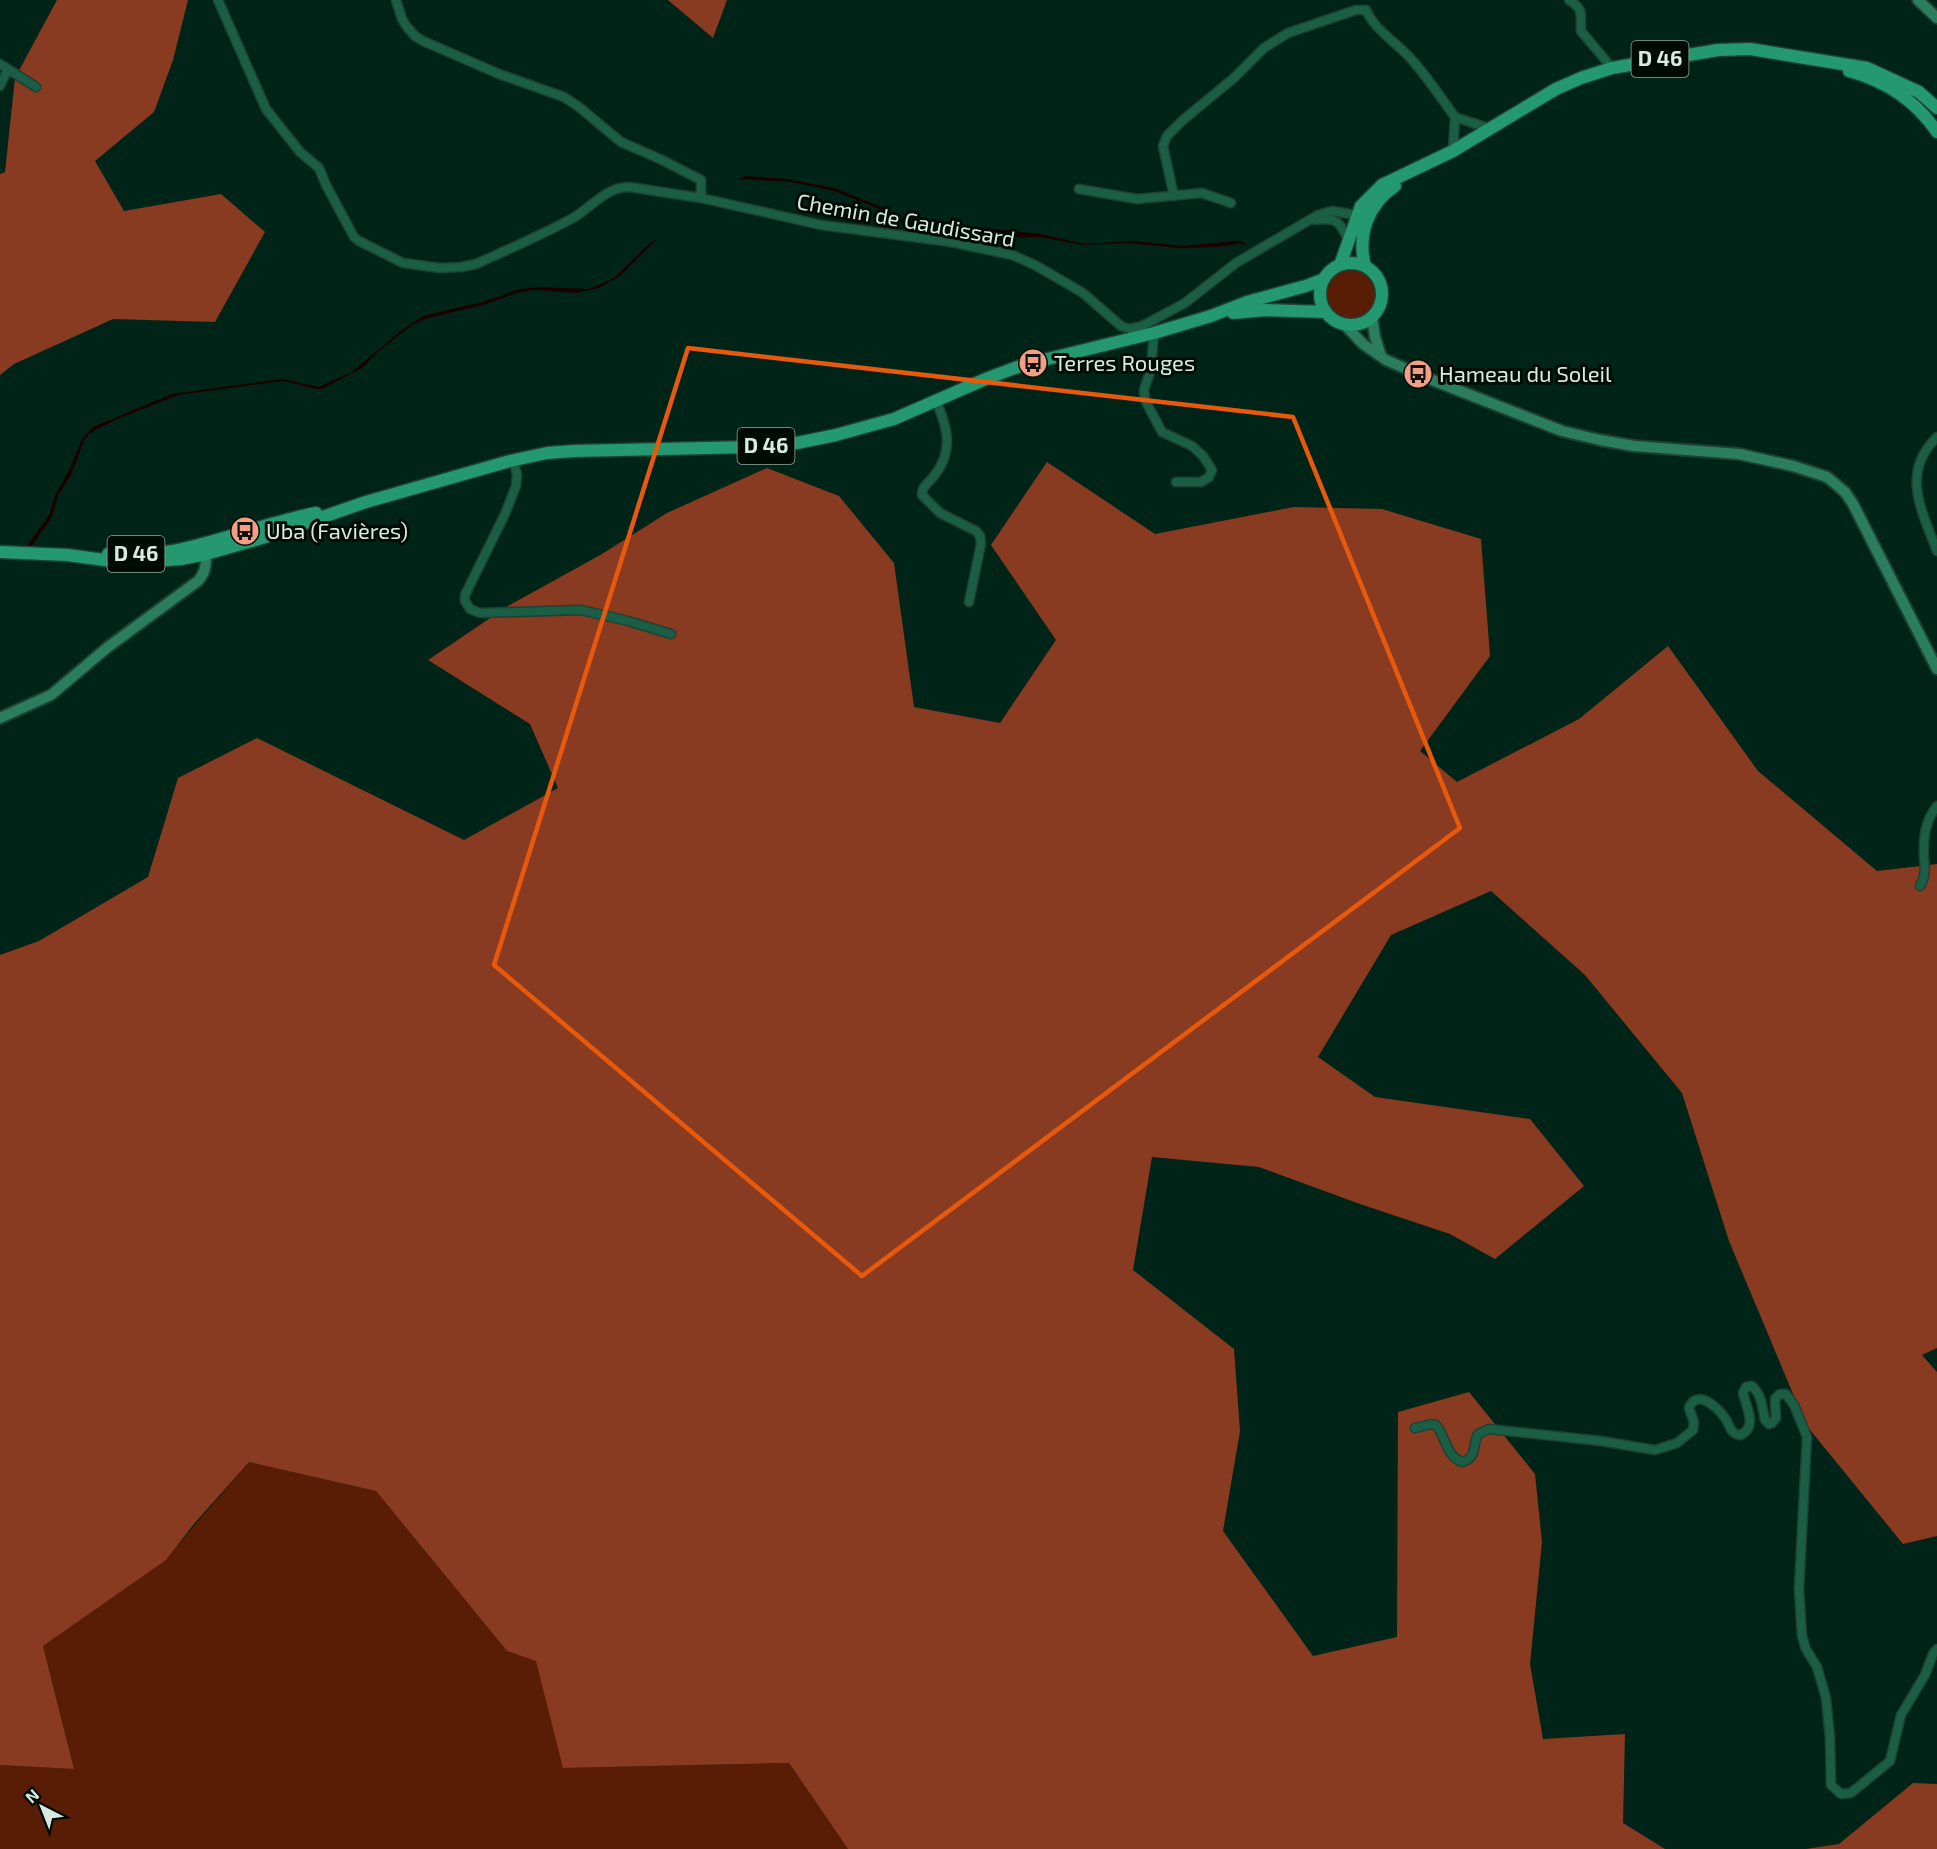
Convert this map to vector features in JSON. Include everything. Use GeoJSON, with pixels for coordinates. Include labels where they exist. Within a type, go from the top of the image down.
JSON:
{"type":"FeatureCollection","features":[{"type":"Feature","properties":{"kind":"main road"},"geometry":{"type":"LineString","coordinates":[[1918,0],[1937,18]]}},
{"type":"Feature","properties":{"kind":"main road","name":"D 46"},"geometry":{"type":"LineString","coordinates":[[1340,265],[1356,215],[1366,199],[1383,185],[1453,151],[1556,89],[1612,68],[1718,50],[1750,49],[1867,68],[1919,92],[1937,108]]}},
{"type":"Feature","properties":{"kind":"main road","name":"D 46"},"geometry":{"type":"LineString","coordinates":[[1365,266],[1362,250],[1363,234],[1372,209],[1388,191],[1468,149],[1565,91],[1623,72],[1711,56],[1734,55],[1773,58],[1863,75],[1888,86],[1911,102],[1937,132]]}},
{"type":"Feature","properties":{"kind":"main road"},"geometry":{"type":"LineString","coordinates":[[1353,263],[1365,266],[1372,271],[1381,285],[1381,302],[1372,316],[1359,324],[1337,322],[1326,312],[1320,296],[1324,279],[1333,268],[1340,265],[1353,263]]}},
{"type":"Feature","properties":{"kind":"main road","name":"D 46"},"geometry":{"type":"LineString","coordinates":[[0,552],[67,555],[162,553],[204,549],[293,518],[366,502],[547,453],[695,449],[797,443],[836,435],[894,419],[1023,365],[1154,333],[1324,279]]}},
{"type":"Feature","properties":{"kind":"main road","name":"D 46"},"geometry":{"type":"LineString","coordinates":[[1211,316],[1257,310],[1326,312]]}},
{"type":"Feature","properties":{"kind":"main road"},"geometry":{"type":"LineString","coordinates":[[1372,316],[1375,338],[1381,356]]}},
{"type":"Feature","properties":{"kind":"main road"},"geometry":{"type":"LineString","coordinates":[[1344,324],[1381,356],[1418,374],[1562,431],[1634,446],[1739,454],[1793,466],[1827,477],[1841,488],[1853,504],[1937,669]]}},
{"type":"Feature","properties":{"kind":"main road"},"geometry":{"type":"LineString","coordinates":[[0,718],[51,695],[108,647],[198,581],[205,570],[204,549]]}},
{"type":"Feature","properties":{"kind":"street"},"geometry":{"type":"LineString","coordinates":[[218,0],[266,109],[300,153],[319,168],[351,232],[359,242],[403,263],[440,268],[476,264],[584,212],[603,195],[621,187],[701,198],[701,180],[621,142],[564,97],[498,74],[437,49],[414,36],[402,19],[396,0]]}},
{"type":"Feature","properties":{"kind":"street"},"geometry":{"type":"LineString","coordinates":[[1569,0],[1581,10],[1581,31],[1612,68]]}},
{"type":"Feature","properties":{"kind":"street"},"geometry":{"type":"LineString","coordinates":[[1174,196],[1163,146],[1167,136],[1182,120],[1234,78],[1264,48],[1288,33],[1356,10],[1366,10],[1370,19],[1408,54],[1455,117],[1491,129]]}},
{"type":"Feature","properties":{"kind":"street"},"geometry":{"type":"LineString","coordinates":[[0,86],[4,67],[36,87]]}},
{"type":"Feature","properties":{"kind":"street"},"geometry":{"type":"LineString","coordinates":[[1453,151],[1455,117]]}},
{"type":"Feature","properties":{"kind":"street"},"geometry":{"type":"LineString","coordinates":[[1079,189],[1137,199],[1202,193],[1231,203]]}},
{"type":"Feature","properties":{"kind":"street","name":"Chemin de Gaudissard"},"geometry":{"type":"LineString","coordinates":[[701,198],[821,225],[951,242],[1012,255],[1035,265],[1083,293],[1121,326],[1130,329],[1142,326],[1185,303],[1236,263],[1306,222]]}},
{"type":"Feature","properties":{"kind":"street"},"geometry":{"type":"LineString","coordinates":[[1306,222],[1332,211],[1356,215],[1363,234]]}},
{"type":"Feature","properties":{"kind":"street"},"geometry":{"type":"LineString","coordinates":[[1306,222],[1334,220],[1340,224],[1348,239]]}},
{"type":"Feature","properties":{"kind":"street"},"geometry":{"type":"LineString","coordinates":[[1154,333],[1151,369],[1144,390],[1145,400],[1162,432],[1192,446],[1203,456],[1212,470],[1208,479],[1203,482],[1176,482]]}},
{"type":"Feature","properties":{"kind":"street"},"geometry":{"type":"LineString","coordinates":[[936,401],[946,424],[947,449],[936,474],[923,487],[922,495],[940,513],[976,531],[980,536],[981,544],[969,602]]}},
{"type":"Feature","properties":{"kind":"street"},"geometry":{"type":"LineString","coordinates":[[1937,437],[1923,453],[1916,477],[1917,499],[1937,551]]}},
{"type":"Feature","properties":{"kind":"street"},"geometry":{"type":"LineString","coordinates":[[513,461],[517,474],[516,486],[505,514],[465,595],[466,604],[470,609],[480,613],[581,610],[671,634]]}},
{"type":"Feature","properties":{"kind":"street"},"geometry":{"type":"LineString","coordinates":[[1920,886],[1925,877],[1926,826],[1937,806]]}},
{"type":"Feature","properties":{"kind":"street"},"geometry":{"type":"LineString","coordinates":[[1415,1428],[1436,1425],[1448,1450],[1462,1462],[1469,1460],[1474,1454],[1478,1434],[1491,1429],[1658,1450],[1682,1440],[1693,1430],[1694,1425],[1689,1408],[1691,1403],[1698,1398],[1707,1401],[1725,1418],[1733,1432],[1741,1435],[1746,1433],[1750,1425],[1749,1412],[1743,1394],[1746,1387],[1752,1386],[1756,1390],[1765,1420],[1769,1424],[1776,1419],[1775,1399],[1780,1394],[1785,1394],[1794,1405],[1807,1437],[1799,1610],[1804,1645],[1817,1667],[1826,1698],[1830,1738],[1830,1782],[1835,1791],[1844,1795],[1851,1793],[1890,1761],[1901,1714],[1925,1675],[1937,1649]]}},
{"type":"Feature","properties":{"kind":"highlighted area"},"geometry":{"type":"Polygon","coordinates":[[[688,348],[1293,417],[1460,828],[862,1276],[494,965],[688,348]]]}},
{"type":"Feature","properties":{"kind":"shaded area"},"geometry":{"type":"Polygon","coordinates":[[[57,0],[188,0],[173,60],[154,112],[95,161],[124,211],[221,194],[265,232],[215,322],[113,319],[14,364],[0,375],[0,174],[5,172],[15,78],[57,0]]]}},
{"type":"Feature","properties":{"kind":"shaded area"},"geometry":{"type":"Polygon","coordinates":[[[668,0],[727,0],[713,38],[668,0]]]}},
{"type":"Feature","properties":{"kind":"shaded area"},"geometry":{"type":"Polygon","coordinates":[[[746,176],[786,179],[834,188],[889,210],[903,219],[925,226],[949,224],[974,229],[985,228],[1041,234],[1084,244],[1133,241],[1183,246],[1240,241],[1245,244],[1243,246],[1241,243],[1218,247],[1179,248],[1129,243],[1083,245],[1039,237],[1022,238],[987,230],[972,232],[946,227],[927,230],[834,191],[792,182],[738,179],[746,176]]]}},
{"type":"Feature","properties":{"kind":"shaded area"},"geometry":{"type":"Polygon","coordinates":[[[659,237],[620,276],[599,288],[576,293],[535,290],[517,293],[483,305],[425,319],[412,325],[379,351],[362,368],[322,389],[283,381],[178,395],[97,429],[84,441],[71,475],[58,496],[52,517],[29,550],[24,550],[49,515],[55,496],[82,439],[93,427],[172,394],[282,379],[319,387],[352,372],[402,330],[423,316],[482,302],[520,289],[539,287],[588,289],[614,278],[659,237]]]}},
{"type":"Feature","properties":{"kind":"shaded area"},"geometry":{"type":"Polygon","coordinates":[[[1346,269],[1356,269],[1369,276],[1376,289],[1376,299],[1369,312],[1356,319],[1346,319],[1337,315],[1330,308],[1326,299],[1326,289],[1330,280],[1337,273],[1346,269]]]}},
{"type":"Feature","properties":{"kind":"shaded area"},"geometry":{"type":"Polygon","coordinates":[[[1047,462],[1155,534],[1294,507],[1382,509],[1481,539],[1490,656],[1420,751],[1457,782],[1579,719],[1668,646],[1758,771],[1877,871],[1937,864],[1937,1348],[1922,1355],[1937,1372],[1937,1536],[1903,1544],[1806,1425],[1729,1241],[1682,1093],[1585,975],[1491,891],[1391,935],[1318,1057],[1375,1097],[1530,1119],[1584,1186],[1495,1259],[1450,1234],[1259,1167],[1152,1157],[1133,1270],[1234,1349],[1240,1431],[1223,1531],[1313,1656],[1397,1637],[1398,1412],[1469,1392],[1535,1474],[1542,1542],[1530,1664],[1543,1739],[1625,1734],[1623,1823],[1665,1849],[848,1849],[789,1763],[563,1768],[536,1661],[507,1651],[376,1491],[249,1462],[193,1525],[166,1560],[43,1646],[74,1769],[0,1765],[0,955],[39,941],[148,877],[178,778],[257,738],[464,840],[558,788],[530,724],[428,660],[508,606],[602,554],[667,513],[767,468],[839,496],[894,563],[914,707],[1000,723],[1056,640],[991,545],[1047,462]]]}},
{"type":"Feature","properties":{"kind":"shaded area"},"geometry":{"type":"Polygon","coordinates":[[[249,1462],[376,1491],[507,1651],[536,1660],[564,1768],[789,1763],[848,1849],[0,1849],[0,1765],[74,1769],[43,1646],[165,1560],[249,1462]]]}},
{"type":"Feature","properties":{"kind":"shaded area"},"geometry":{"type":"Polygon","coordinates":[[[1913,1783],[1937,1784],[1937,1849],[1806,1849],[1839,1844],[1913,1783]]]}},
{"type":"Feature","properties":{"kind":"place","name":"Terres Rouges"},"geometry":{"type":"Point","coordinates":[1033,363]}},
{"type":"Feature","properties":{"kind":"place","name":"Hameau du Soleil"},"geometry":{"type":"Point","coordinates":[1418,374]}},
{"type":"Feature","properties":{"kind":"place","name":"Uba (Favières)"},"geometry":{"type":"Point","coordinates":[245,531]}}]}
